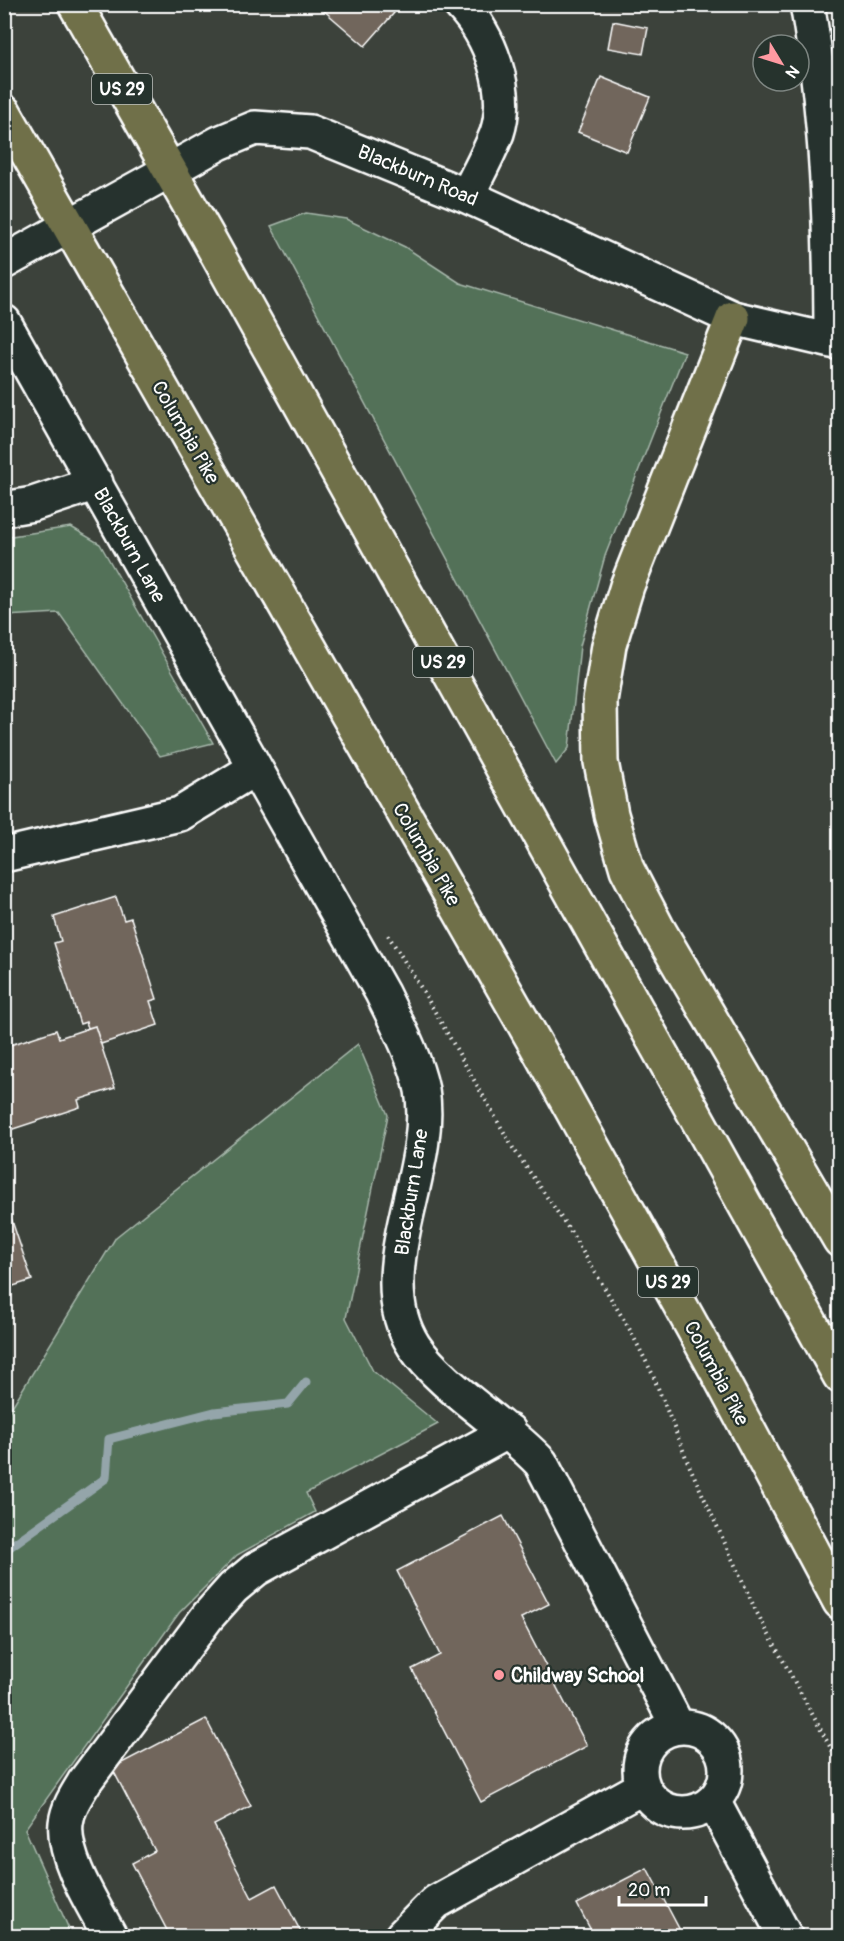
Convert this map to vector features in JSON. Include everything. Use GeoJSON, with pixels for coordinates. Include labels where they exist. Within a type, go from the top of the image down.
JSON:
{"type":"FeatureCollection","features":[{"type":"Feature","properties":{"kind":"main road","name":"US 29"},"geometry":{"type":"LineString","coordinates":[[75,4],[169,173],[206,234],[840,1376]]}},
{"type":"Feature","properties":{"kind":"main road","name":"Columbia Pike"},"geometry":{"type":"LineString","coordinates":[[4,112],[535,1043],[714,1364],[840,1602]]}},
{"type":"Feature","properties":{"kind":"main road"},"geometry":{"type":"LineString","coordinates":[[733,318],[627,586],[612,635],[600,701],[601,762],[611,814],[627,869],[657,927],[840,1240]]}},
{"type":"Feature","properties":{"kind":"main road"},"geometry":{"type":"LineString","coordinates":[[716,1153],[840,1346]]}},
{"type":"Feature","properties":{"kind":"street"},"geometry":{"type":"LineString","coordinates":[[460,4],[475,20],[496,65],[501,102],[497,131],[467,196]]}},
{"type":"Feature","properties":{"kind":"street"},"geometry":{"type":"LineString","coordinates":[[807,4],[818,63],[835,342]]}},
{"type":"Feature","properties":{"kind":"street","name":"Blackburn Road"},"geometry":{"type":"LineString","coordinates":[[4,262],[169,173],[219,142],[255,128],[281,128],[310,132],[342,143],[467,196],[733,318],[835,342]]}},
{"type":"Feature","properties":{"kind":"street","name":"Blackburn Lane"},"geometry":{"type":"LineString","coordinates":[[4,322],[382,993],[410,1053],[422,1091],[420,1154],[399,1255],[398,1293],[402,1323],[414,1345],[433,1369],[509,1431],[541,1463],[678,1727]]}},
{"type":"Feature","properties":{"kind":"street"},"geometry":{"type":"LineString","coordinates":[[4,509],[33,504],[96,483]]}},
{"type":"Feature","properties":{"kind":"street"},"geometry":{"type":"LineString","coordinates":[[4,855],[180,814],[254,769]]}},
{"type":"Feature","properties":{"kind":"street"},"geometry":{"type":"LineString","coordinates":[[110,1936],[74,1864],[67,1842],[66,1824],[71,1804],[85,1781],[208,1616],[233,1588],[256,1569],[509,1431]]}},
{"type":"Feature","properties":{"kind":"street"},"geometry":{"type":"LineString","coordinates":[[678,1727],[696,1728],[709,1735],[720,1746],[726,1766],[723,1786],[713,1801],[701,1809],[685,1813],[668,1810],[652,1800],[643,1787],[640,1761],[649,1744],[662,1732],[678,1727]]}},
{"type":"Feature","properties":{"kind":"street"},"geometry":{"type":"LineString","coordinates":[[402,1936],[436,1902],[643,1787]]}},
{"type":"Feature","properties":{"kind":"street"},"geometry":{"type":"LineString","coordinates":[[713,1801],[785,1936]]}},
{"type":"Feature","properties":{"kind":"path"},"geometry":{"type":"LineString","coordinates":[[384,930],[423,991],[513,1148],[569,1229],[630,1330],[652,1373],[689,1465],[756,1611],[840,1765]]}},
{"type":"Feature","properties":{"kind":"green space"},"geometry":{"type":"Polygon","coordinates":[[[306,213],[346,219],[405,247],[460,283],[685,352],[605,556],[580,646],[569,748],[556,764],[271,226],[306,213]]]}},
{"type":"Feature","properties":{"kind":"green space"},"geometry":{"type":"Polygon","coordinates":[[[71,527],[100,544],[213,743],[160,756],[59,613],[5,616],[5,537],[71,527]]]}},
{"type":"Feature","properties":{"kind":"green space"},"geometry":{"type":"Polygon","coordinates":[[[358,1044],[388,1115],[346,1318],[373,1371],[438,1424],[306,1493],[315,1512],[237,1555],[179,1613],[25,1829],[72,1936],[5,1936],[5,1418],[116,1237],[358,1044]]]}},
{"type":"Feature","properties":{"kind":"building"},"geometry":{"type":"Polygon","coordinates":[[[326,4],[385,4],[394,13],[365,46],[322,9],[326,4]]]}},
{"type":"Feature","properties":{"kind":"building"},"geometry":{"type":"Polygon","coordinates":[[[613,21],[648,28],[643,54],[608,48],[613,21]]]}},
{"type":"Feature","properties":{"kind":"building"},"geometry":{"type":"Polygon","coordinates":[[[601,77],[650,97],[627,152],[578,132],[601,77]]]}},
{"type":"Feature","properties":{"kind":"building"},"geometry":{"type":"Polygon","coordinates":[[[116,897],[124,920],[131,918],[157,999],[150,1001],[158,1025],[101,1044],[95,1026],[88,1028],[86,1022],[80,1024],[54,943],[61,941],[54,917],[116,897]]]}},
{"type":"Feature","properties":{"kind":"building"},"geometry":{"type":"Polygon","coordinates":[[[95,1026],[115,1088],[78,1100],[80,1107],[4,1132],[4,1047],[56,1030],[59,1038],[95,1026]]]}},
{"type":"Feature","properties":{"kind":"building"},"geometry":{"type":"Polygon","coordinates":[[[10,1215],[32,1280],[4,1289],[4,1217],[10,1215]]]}},
{"type":"Feature","properties":{"kind":"building"},"geometry":{"type":"Polygon","coordinates":[[[503,1516],[549,1604],[521,1618],[587,1746],[481,1802],[412,1669],[440,1655],[397,1571],[503,1516]]]}},
{"type":"Feature","properties":{"kind":"building"},"geometry":{"type":"Polygon","coordinates":[[[206,1719],[251,1806],[214,1825],[252,1898],[276,1885],[303,1936],[170,1936],[132,1863],[155,1851],[112,1768],[206,1719]]]}},
{"type":"Feature","properties":{"kind":"building"},"geometry":{"type":"Polygon","coordinates":[[[647,1868],[683,1936],[594,1936],[577,1904],[647,1868]]]}},
{"type":"Feature","properties":{"kind":"waterway"},"geometry":{"type":"LineString","coordinates":[[4,1551],[106,1478],[109,1439],[214,1412],[288,1404],[306,1382]]}},
{"type":"Feature","properties":{"kind":"place","name":"Childway School"},"geometry":{"type":"Point","coordinates":[499,1675]}}]}
